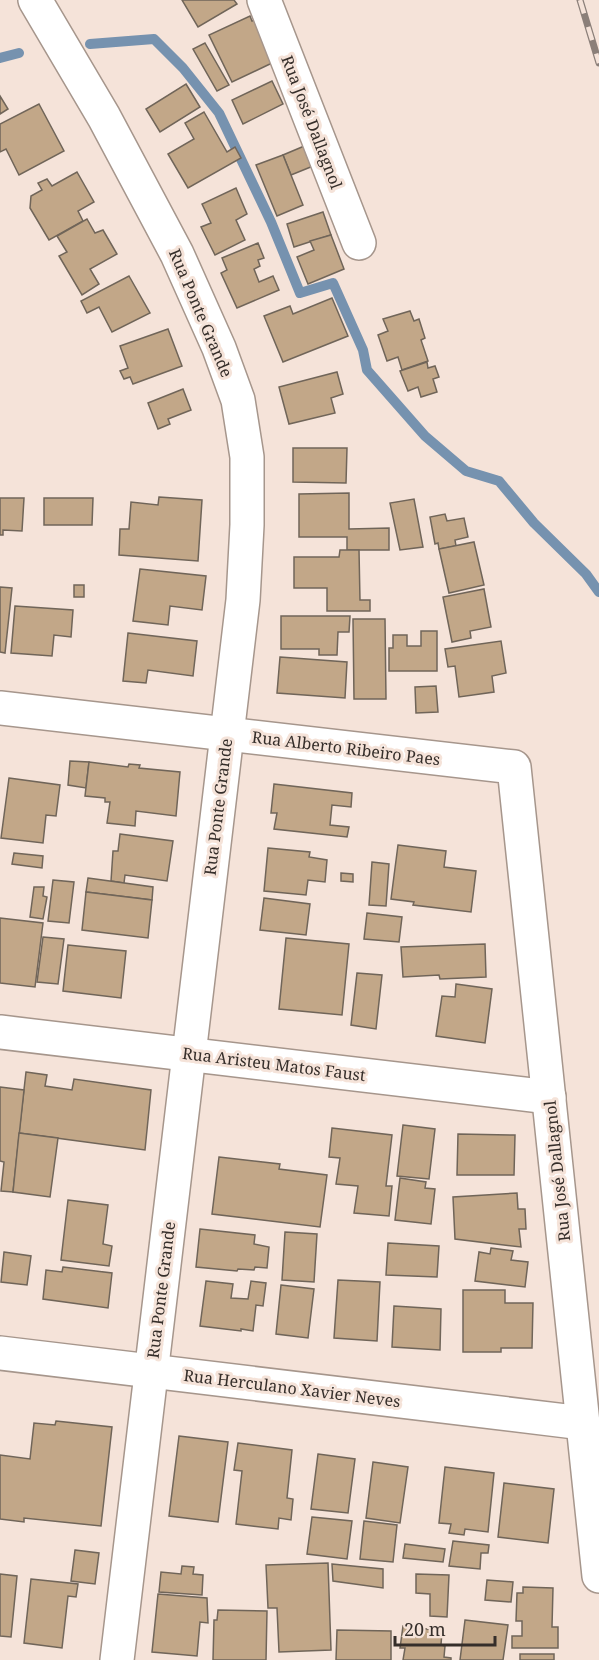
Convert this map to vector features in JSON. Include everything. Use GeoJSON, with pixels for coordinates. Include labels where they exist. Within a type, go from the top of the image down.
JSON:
{"type":"FeatureCollection","features":[{"type":"Feature","properties":{"kind":"street","name":"Rua Ponte Grande"},"geometry":{"type":"LineString","coordinates":[[34,0],[104,117],[177,254],[219,348],[237,400],[248,457],[248,525],[243,600],[117,1660]]}},
{"type":"Feature","properties":{"kind":"street","name":"Rua José Dallagnol"},"geometry":{"type":"LineString","coordinates":[[264,0],[359,243]]}},
{"type":"Feature","properties":{"kind":"street","name":"Rua Alberto Ribeiro Paes"},"geometry":{"type":"LineString","coordinates":[[0,708],[514,767]]}},
{"type":"Feature","properties":{"kind":"street","name":"Rua José Dallagnol"},"geometry":{"type":"LineString","coordinates":[[514,767],[599,1576]]}},
{"type":"Feature","properties":{"kind":"street","name":"Rua Aristeu Matos Faust"},"geometry":{"type":"LineString","coordinates":[[0,1032],[549,1097]]}},
{"type":"Feature","properties":{"kind":"street","name":"Rua Herculano Xavier Neves"},"geometry":{"type":"LineString","coordinates":[[0,1353],[583,1423]]}},
{"type":"Feature","properties":{"kind":"building"},"geometry":{"type":"Polygon","coordinates":[[[182,0],[234,0],[237,4],[198,27],[182,0]]]}},
{"type":"Feature","properties":{"kind":"building"},"geometry":{"type":"Polygon","coordinates":[[[250,16],[252,21],[258,19],[272,63],[232,82],[209,35],[250,16]]]}},
{"type":"Feature","properties":{"kind":"building"},"geometry":{"type":"Polygon","coordinates":[[[205,43],[229,85],[217,91],[193,49],[205,43]]]}},
{"type":"Feature","properties":{"kind":"building"},"geometry":{"type":"Polygon","coordinates":[[[272,81],[283,104],[243,124],[232,100],[272,81]]]}},
{"type":"Feature","properties":{"kind":"building"},"geometry":{"type":"Polygon","coordinates":[[[186,84],[200,107],[160,132],[146,109],[186,84]]]}},
{"type":"Feature","properties":{"kind":"building"},"geometry":{"type":"Polygon","coordinates":[[[0,96],[8,109],[0,114],[0,96]]]}},
{"type":"Feature","properties":{"kind":"building"},"geometry":{"type":"Polygon","coordinates":[[[39,104],[64,151],[19,175],[6,149],[0,152],[0,124],[39,104]]]}},
{"type":"Feature","properties":{"kind":"building"},"geometry":{"type":"Polygon","coordinates":[[[204,112],[227,152],[235,147],[241,158],[188,188],[168,154],[194,139],[185,123],[204,112]]]}},
{"type":"Feature","properties":{"kind":"building"},"geometry":{"type":"Polygon","coordinates":[[[309,144],[318,164],[291,175],[283,155],[309,144]]]}},
{"type":"Feature","properties":{"kind":"building"},"geometry":{"type":"Polygon","coordinates":[[[283,155],[303,205],[277,216],[256,165],[283,155]]]}},
{"type":"Feature","properties":{"kind":"building"},"geometry":{"type":"Polygon","coordinates":[[[77,172],[94,202],[78,211],[83,221],[49,240],[30,208],[31,196],[42,190],[38,183],[47,179],[52,186],[77,172]]]}},
{"type":"Feature","properties":{"kind":"building"},"geometry":{"type":"Polygon","coordinates":[[[236,188],[247,214],[236,220],[245,240],[215,255],[201,227],[211,223],[202,204],[236,188]]]}},
{"type":"Feature","properties":{"kind":"building"},"geometry":{"type":"Polygon","coordinates":[[[323,212],[331,235],[294,247],[287,224],[323,212]]]}},
{"type":"Feature","properties":{"kind":"building"},"geometry":{"type":"Polygon","coordinates":[[[87,219],[95,233],[103,230],[117,254],[90,269],[99,284],[82,295],[59,256],[67,252],[57,236],[87,219]]]}},
{"type":"Feature","properties":{"kind":"building"},"geometry":{"type":"Polygon","coordinates":[[[331,235],[344,269],[308,284],[297,257],[314,250],[310,241],[331,235]]]}},
{"type":"Feature","properties":{"kind":"building"},"geometry":{"type":"Polygon","coordinates":[[[258,243],[264,258],[258,260],[260,266],[254,269],[259,282],[273,276],[279,290],[237,308],[221,273],[227,270],[222,258],[258,243]]]}},
{"type":"Feature","properties":{"kind":"building"},"geometry":{"type":"Polygon","coordinates":[[[129,276],[150,313],[112,332],[99,307],[87,313],[81,301],[129,276]]]}},
{"type":"Feature","properties":{"kind":"building"},"geometry":{"type":"Polygon","coordinates":[[[332,298],[348,336],[283,362],[264,316],[290,306],[293,314],[332,298]]]}},
{"type":"Feature","properties":{"kind":"building"},"geometry":{"type":"Polygon","coordinates":[[[410,311],[414,321],[419,319],[425,338],[421,340],[428,361],[402,370],[398,357],[387,361],[378,335],[388,331],[383,319],[410,311]]]}},
{"type":"Feature","properties":{"kind":"building"},"geometry":{"type":"Polygon","coordinates":[[[168,329],[182,366],[133,384],[130,377],[124,379],[120,371],[128,368],[120,346],[168,329]]]}},
{"type":"Feature","properties":{"kind":"building"},"geometry":{"type":"Polygon","coordinates":[[[427,362],[428,368],[435,366],[439,377],[433,379],[437,392],[421,397],[418,387],[408,391],[400,371],[427,362]]]}},
{"type":"Feature","properties":{"kind":"building"},"geometry":{"type":"Polygon","coordinates":[[[337,372],[343,394],[331,398],[335,413],[289,424],[279,387],[337,372]]]}},
{"type":"Feature","properties":{"kind":"building"},"geometry":{"type":"Polygon","coordinates":[[[183,389],[191,410],[168,419],[170,424],[158,429],[148,403],[183,389]]]}},
{"type":"Feature","properties":{"kind":"building"},"geometry":{"type":"Polygon","coordinates":[[[293,448],[347,448],[346,483],[293,482],[293,448]]]}},
{"type":"Feature","properties":{"kind":"building"},"geometry":{"type":"Polygon","coordinates":[[[349,493],[349,529],[389,528],[389,550],[347,550],[347,537],[299,537],[299,494],[349,493]]]}},
{"type":"Feature","properties":{"kind":"building"},"geometry":{"type":"Polygon","coordinates":[[[159,497],[202,500],[198,561],[119,555],[120,529],[129,529],[131,502],[158,505],[159,497]]]}},
{"type":"Feature","properties":{"kind":"building"},"geometry":{"type":"Polygon","coordinates":[[[0,498],[24,498],[22,531],[3,530],[3,535],[0,535],[0,498]]]}},
{"type":"Feature","properties":{"kind":"building"},"geometry":{"type":"Polygon","coordinates":[[[44,498],[93,498],[92,525],[44,525],[44,498]]]}},
{"type":"Feature","properties":{"kind":"building"},"geometry":{"type":"Polygon","coordinates":[[[414,499],[423,547],[400,550],[390,503],[414,499]]]}},
{"type":"Feature","properties":{"kind":"building"},"geometry":{"type":"Polygon","coordinates":[[[445,514],[447,521],[464,518],[468,537],[455,540],[456,546],[439,549],[438,543],[435,544],[430,517],[445,514]]]}},
{"type":"Feature","properties":{"kind":"building"},"geometry":{"type":"Polygon","coordinates":[[[474,542],[484,585],[449,593],[439,549],[474,542]]]}},
{"type":"Feature","properties":{"kind":"building"},"geometry":{"type":"Polygon","coordinates":[[[340,550],[359,550],[360,600],[370,600],[370,611],[327,611],[327,588],[294,588],[294,557],[339,557],[340,550]]]}},
{"type":"Feature","properties":{"kind":"building"},"geometry":{"type":"Polygon","coordinates":[[[140,569],[206,576],[202,610],[170,606],[168,625],[133,621],[140,569]]]}},
{"type":"Feature","properties":{"kind":"building"},"geometry":{"type":"Polygon","coordinates":[[[74,585],[84,585],[84,597],[74,597],[74,585]]]}},
{"type":"Feature","properties":{"kind":"building"},"geometry":{"type":"Polygon","coordinates":[[[0,587],[12,588],[5,653],[0,652],[0,587]]]}},
{"type":"Feature","properties":{"kind":"building"},"geometry":{"type":"Polygon","coordinates":[[[484,589],[491,627],[470,631],[471,638],[452,642],[443,597],[484,589]]]}},
{"type":"Feature","properties":{"kind":"building"},"geometry":{"type":"Polygon","coordinates":[[[15,606],[73,610],[71,637],[54,635],[52,656],[11,653],[15,606]]]}},
{"type":"Feature","properties":{"kind":"building"},"geometry":{"type":"Polygon","coordinates":[[[281,616],[350,616],[349,632],[338,632],[337,655],[319,655],[319,649],[281,649],[281,616]]]}},
{"type":"Feature","properties":{"kind":"building"},"geometry":{"type":"Polygon","coordinates":[[[353,619],[385,619],[386,699],[354,699],[353,619]]]}},
{"type":"Feature","properties":{"kind":"building"},"geometry":{"type":"Polygon","coordinates":[[[421,631],[437,631],[437,671],[389,671],[389,648],[393,648],[393,635],[407,635],[407,646],[421,646],[421,631]]]}},
{"type":"Feature","properties":{"kind":"building"},"geometry":{"type":"Polygon","coordinates":[[[128,633],[197,641],[193,676],[148,670],[146,683],[123,681],[128,633]]]}},
{"type":"Feature","properties":{"kind":"building"},"geometry":{"type":"Polygon","coordinates":[[[501,641],[506,673],[492,676],[494,692],[459,697],[455,666],[448,667],[445,649],[501,641]]]}},
{"type":"Feature","properties":{"kind":"building"},"geometry":{"type":"Polygon","coordinates":[[[280,657],[347,662],[345,698],[277,693],[280,657]]]}},
{"type":"Feature","properties":{"kind":"building"},"geometry":{"type":"Polygon","coordinates":[[[436,686],[438,712],[416,713],[415,687],[436,686]]]}},
{"type":"Feature","properties":{"kind":"building"},"geometry":{"type":"Polygon","coordinates":[[[70,761],[89,762],[86,788],[68,785],[70,761]]]}},
{"type":"Feature","properties":{"kind":"building"},"geometry":{"type":"Polygon","coordinates":[[[89,762],[128,767],[129,764],[140,765],[139,768],[180,772],[176,816],[136,811],[135,826],[107,823],[110,802],[105,802],[105,798],[85,796],[89,762]]]}},
{"type":"Feature","properties":{"kind":"building"},"geometry":{"type":"Polygon","coordinates":[[[9,778],[60,785],[56,816],[46,815],[43,843],[1,838],[9,778]]]}},
{"type":"Feature","properties":{"kind":"building"},"geometry":{"type":"Polygon","coordinates":[[[274,784],[352,793],[351,807],[332,805],[330,825],[349,827],[347,837],[274,829],[277,813],[271,813],[274,784]]]}},
{"type":"Feature","properties":{"kind":"building"},"geometry":{"type":"Polygon","coordinates":[[[120,834],[173,841],[167,881],[125,875],[124,883],[111,881],[113,851],[118,851],[120,834]]]}},
{"type":"Feature","properties":{"kind":"building"},"geometry":{"type":"Polygon","coordinates":[[[398,845],[446,851],[444,867],[476,871],[471,912],[413,905],[414,902],[391,899],[398,845]]]}},
{"type":"Feature","properties":{"kind":"building"},"geometry":{"type":"Polygon","coordinates":[[[268,848],[310,852],[309,857],[327,860],[325,882],[308,880],[306,895],[264,891],[268,848]]]}},
{"type":"Feature","properties":{"kind":"building"},"geometry":{"type":"Polygon","coordinates":[[[14,853],[43,856],[42,868],[12,864],[14,853]]]}},
{"type":"Feature","properties":{"kind":"building"},"geometry":{"type":"Polygon","coordinates":[[[372,862],[389,864],[386,906],[369,905],[372,862]]]}},
{"type":"Feature","properties":{"kind":"building"},"geometry":{"type":"Polygon","coordinates":[[[341,873],[353,874],[353,882],[341,881],[341,873]]]}},
{"type":"Feature","properties":{"kind":"building"},"geometry":{"type":"Polygon","coordinates":[[[88,878],[153,887],[152,900],[86,892],[88,878]]]}},
{"type":"Feature","properties":{"kind":"building"},"geometry":{"type":"Polygon","coordinates":[[[53,880],[74,882],[69,923],[48,921],[53,880]]]}},
{"type":"Feature","properties":{"kind":"building"},"geometry":{"type":"Polygon","coordinates":[[[34,887],[44,887],[43,896],[47,897],[43,919],[30,917],[34,887]]]}},
{"type":"Feature","properties":{"kind":"building"},"geometry":{"type":"Polygon","coordinates":[[[86,892],[152,900],[148,938],[82,930],[86,892]]]}},
{"type":"Feature","properties":{"kind":"building"},"geometry":{"type":"Polygon","coordinates":[[[264,898],[310,904],[306,935],[260,930],[264,898]]]}},
{"type":"Feature","properties":{"kind":"building"},"geometry":{"type":"Polygon","coordinates":[[[367,913],[402,917],[399,942],[364,939],[367,913]]]}},
{"type":"Feature","properties":{"kind":"building"},"geometry":{"type":"Polygon","coordinates":[[[0,918],[43,923],[35,987],[0,983],[0,918]]]}},
{"type":"Feature","properties":{"kind":"building"},"geometry":{"type":"Polygon","coordinates":[[[43,937],[64,939],[58,984],[37,982],[43,937]]]}},
{"type":"Feature","properties":{"kind":"building"},"geometry":{"type":"Polygon","coordinates":[[[286,938],[349,944],[342,1015],[279,1009],[286,938]]]}},
{"type":"Feature","properties":{"kind":"building"},"geometry":{"type":"Polygon","coordinates":[[[485,944],[486,977],[440,979],[439,975],[403,977],[401,947],[485,944]]]}},
{"type":"Feature","properties":{"kind":"building"},"geometry":{"type":"Polygon","coordinates":[[[68,945],[126,951],[121,998],[63,991],[68,945]]]}},
{"type":"Feature","properties":{"kind":"building"},"geometry":{"type":"Polygon","coordinates":[[[357,973],[382,975],[376,1029],[351,1025],[357,973]]]}},
{"type":"Feature","properties":{"kind":"building"},"geometry":{"type":"Polygon","coordinates":[[[456,984],[492,989],[485,1043],[436,1036],[442,996],[455,997],[456,984]]]}},
{"type":"Feature","properties":{"kind":"building"},"geometry":{"type":"Polygon","coordinates":[[[26,1072],[47,1075],[45,1086],[72,1090],[74,1079],[151,1090],[145,1150],[19,1133],[26,1072]]]}},
{"type":"Feature","properties":{"kind":"building"},"geometry":{"type":"Polygon","coordinates":[[[0,1087],[24,1090],[13,1192],[1,1191],[4,1162],[0,1161],[0,1087]]]}},
{"type":"Feature","properties":{"kind":"building"},"geometry":{"type":"Polygon","coordinates":[[[403,1125],[435,1129],[429,1179],[397,1176],[403,1125]]]}},
{"type":"Feature","properties":{"kind":"building"},"geometry":{"type":"Polygon","coordinates":[[[332,1128],[392,1135],[386,1186],[392,1186],[389,1216],[354,1213],[358,1186],[336,1184],[340,1158],[329,1157],[332,1128]]]}},
{"type":"Feature","properties":{"kind":"building"},"geometry":{"type":"Polygon","coordinates":[[[19,1133],[58,1138],[50,1197],[13,1192],[19,1133]]]}},
{"type":"Feature","properties":{"kind":"building"},"geometry":{"type":"Polygon","coordinates":[[[458,1134],[515,1135],[514,1175],[457,1175],[458,1134]]]}},
{"type":"Feature","properties":{"kind":"building"},"geometry":{"type":"Polygon","coordinates":[[[219,1157],[280,1164],[279,1169],[327,1175],[320,1227],[212,1214],[219,1157]]]}},
{"type":"Feature","properties":{"kind":"building"},"geometry":{"type":"Polygon","coordinates":[[[400,1178],[426,1182],[425,1188],[435,1189],[431,1224],[395,1220],[400,1178]]]}},
{"type":"Feature","properties":{"kind":"building"},"geometry":{"type":"Polygon","coordinates":[[[517,1193],[518,1209],[525,1209],[526,1229],[519,1229],[521,1247],[455,1239],[453,1197],[517,1193]]]}},
{"type":"Feature","properties":{"kind":"building"},"geometry":{"type":"Polygon","coordinates":[[[68,1200],[108,1205],[103,1244],[112,1246],[109,1266],[61,1260],[68,1200]]]}},
{"type":"Feature","properties":{"kind":"building"},"geometry":{"type":"Polygon","coordinates":[[[200,1229],[255,1235],[254,1244],[269,1247],[267,1268],[255,1267],[254,1270],[238,1269],[237,1271],[196,1267],[200,1229]]]}},
{"type":"Feature","properties":{"kind":"building"},"geometry":{"type":"Polygon","coordinates":[[[285,1232],[317,1234],[314,1282],[282,1280],[285,1232]]]}},
{"type":"Feature","properties":{"kind":"building"},"geometry":{"type":"Polygon","coordinates":[[[388,1243],[439,1246],[437,1277],[386,1275],[388,1243]]]}},
{"type":"Feature","properties":{"kind":"building"},"geometry":{"type":"Polygon","coordinates":[[[491,1248],[513,1251],[511,1260],[528,1262],[525,1287],[475,1281],[479,1252],[490,1254],[491,1248]]]}},
{"type":"Feature","properties":{"kind":"building"},"geometry":{"type":"Polygon","coordinates":[[[4,1252],[31,1256],[27,1285],[1,1282],[4,1252]]]}},
{"type":"Feature","properties":{"kind":"building"},"geometry":{"type":"Polygon","coordinates":[[[63,1267],[112,1273],[108,1308],[43,1299],[46,1270],[62,1272],[63,1267]]]}},
{"type":"Feature","properties":{"kind":"building"},"geometry":{"type":"Polygon","coordinates":[[[338,1280],[380,1282],[377,1341],[334,1338],[338,1280]]]}},
{"type":"Feature","properties":{"kind":"building"},"geometry":{"type":"Polygon","coordinates":[[[206,1281],[233,1284],[231,1298],[248,1299],[251,1281],[266,1283],[263,1306],[256,1305],[253,1331],[200,1326],[206,1281]]]}},
{"type":"Feature","properties":{"kind":"building"},"geometry":{"type":"Polygon","coordinates":[[[281,1285],[314,1289],[308,1338],[276,1334],[281,1285]]]}},
{"type":"Feature","properties":{"kind":"building"},"geometry":{"type":"Polygon","coordinates":[[[463,1290],[505,1290],[505,1303],[533,1303],[532,1348],[501,1348],[501,1352],[463,1352],[463,1290]]]}},
{"type":"Feature","properties":{"kind":"building"},"geometry":{"type":"Polygon","coordinates":[[[394,1306],[441,1309],[440,1350],[392,1347],[394,1306]]]}},
{"type":"Feature","properties":{"kind":"building"},"geometry":{"type":"Polygon","coordinates":[[[56,1421],[112,1427],[101,1526],[24,1518],[24,1522],[0,1519],[0,1455],[30,1459],[34,1423],[55,1425],[56,1421]]]}},
{"type":"Feature","properties":{"kind":"building"},"geometry":{"type":"Polygon","coordinates":[[[179,1436],[228,1442],[218,1522],[169,1516],[179,1436]]]}},
{"type":"Feature","properties":{"kind":"building"},"geometry":{"type":"Polygon","coordinates":[[[238,1443],[292,1450],[287,1498],[293,1499],[291,1520],[279,1518],[278,1529],[236,1524],[242,1471],[234,1470],[238,1443]]]}},
{"type":"Feature","properties":{"kind":"building"},"geometry":{"type":"Polygon","coordinates":[[[318,1454],[355,1459],[348,1513],[311,1509],[318,1454]]]}},
{"type":"Feature","properties":{"kind":"building"},"geometry":{"type":"Polygon","coordinates":[[[373,1462],[408,1467],[400,1523],[366,1518],[373,1462]]]}},
{"type":"Feature","properties":{"kind":"building"},"geometry":{"type":"Polygon","coordinates":[[[445,1467],[494,1473],[488,1532],[465,1529],[464,1535],[449,1533],[451,1524],[439,1523],[445,1467]]]}},
{"type":"Feature","properties":{"kind":"building"},"geometry":{"type":"Polygon","coordinates":[[[504,1483],[554,1489],[548,1543],[498,1537],[504,1483]]]}},
{"type":"Feature","properties":{"kind":"building"},"geometry":{"type":"Polygon","coordinates":[[[312,1517],[352,1521],[347,1559],[307,1554],[312,1517]]]}},
{"type":"Feature","properties":{"kind":"building"},"geometry":{"type":"Polygon","coordinates":[[[364,1521],[397,1525],[393,1562],[360,1559],[364,1521]]]}},
{"type":"Feature","properties":{"kind":"building"},"geometry":{"type":"Polygon","coordinates":[[[453,1541],[489,1545],[488,1553],[481,1553],[480,1569],[449,1566],[453,1541]]]}},
{"type":"Feature","properties":{"kind":"building"},"geometry":{"type":"Polygon","coordinates":[[[405,1544],[445,1549],[443,1562],[403,1558],[405,1544]]]}},
{"type":"Feature","properties":{"kind":"building"},"geometry":{"type":"Polygon","coordinates":[[[75,1550],[99,1553],[95,1584],[71,1581],[75,1550]]]}},
{"type":"Feature","properties":{"kind":"building"},"geometry":{"type":"Polygon","coordinates":[[[328,1563],[331,1650],[279,1652],[277,1608],[268,1608],[266,1565],[328,1563]]]}},
{"type":"Feature","properties":{"kind":"building"},"geometry":{"type":"Polygon","coordinates":[[[332,1564],[383,1569],[383,1588],[333,1581],[332,1564]]]}},
{"type":"Feature","properties":{"kind":"building"},"geometry":{"type":"Polygon","coordinates":[[[182,1566],[194,1567],[193,1574],[203,1575],[202,1595],[159,1592],[161,1572],[181,1574],[182,1566]]]}},
{"type":"Feature","properties":{"kind":"building"},"geometry":{"type":"Polygon","coordinates":[[[0,1574],[17,1576],[11,1637],[0,1636],[0,1574]]]}},
{"type":"Feature","properties":{"kind":"building"},"geometry":{"type":"Polygon","coordinates":[[[416,1574],[449,1575],[447,1617],[430,1616],[430,1594],[416,1593],[416,1574]]]}},
{"type":"Feature","properties":{"kind":"building"},"geometry":{"type":"Polygon","coordinates":[[[31,1579],[78,1584],[76,1597],[68,1596],[62,1648],[24,1643],[31,1579]]]}},
{"type":"Feature","properties":{"kind":"building"},"geometry":{"type":"Polygon","coordinates":[[[487,1580],[513,1582],[511,1602],[485,1600],[487,1580]]]}},
{"type":"Feature","properties":{"kind":"building"},"geometry":{"type":"Polygon","coordinates":[[[523,1587],[553,1588],[552,1627],[558,1627],[558,1648],[512,1648],[512,1636],[522,1636],[522,1621],[516,1621],[517,1593],[523,1593],[523,1587]]]}},
{"type":"Feature","properties":{"kind":"building"},"geometry":{"type":"Polygon","coordinates":[[[158,1594],[207,1598],[208,1623],[200,1622],[197,1656],[152,1652],[158,1594]]]}},
{"type":"Feature","properties":{"kind":"building"},"geometry":{"type":"Polygon","coordinates":[[[218,1610],[267,1611],[266,1660],[213,1660],[214,1620],[217,1620],[218,1610]]]}},
{"type":"Feature","properties":{"kind":"building"},"geometry":{"type":"Polygon","coordinates":[[[465,1620],[508,1625],[503,1660],[460,1660],[465,1620]]]}},
{"type":"Feature","properties":{"kind":"building"},"geometry":{"type":"Polygon","coordinates":[[[403,1626],[442,1631],[441,1645],[445,1646],[444,1657],[451,1658],[451,1660],[403,1660],[405,1648],[400,1648],[403,1626]]]}},
{"type":"Feature","properties":{"kind":"building"},"geometry":{"type":"Polygon","coordinates":[[[337,1630],[391,1631],[391,1660],[336,1660],[337,1630]]]}},
{"type":"Feature","properties":{"kind":"building"},"geometry":{"type":"Polygon","coordinates":[[[520,1654],[554,1654],[554,1660],[520,1660],[520,1654]]]}},
{"type":"Feature","properties":{"kind":"waterway"},"geometry":{"type":"LineString","coordinates":[[90,44],[154,39],[183,68],[219,113],[271,222],[300,293],[333,283],[363,350],[367,370],[425,436],[466,471],[499,481],[534,523],[586,574],[599,592]]}},
{"type":"Feature","properties":{"kind":"waterway"},"geometry":{"type":"LineString","coordinates":[[0,58],[19,53]]}},
{"type":"Feature","properties":{"kind":"railway"},"geometry":{"type":"LineString","coordinates":[[580,0],[599,63]]}}]}
